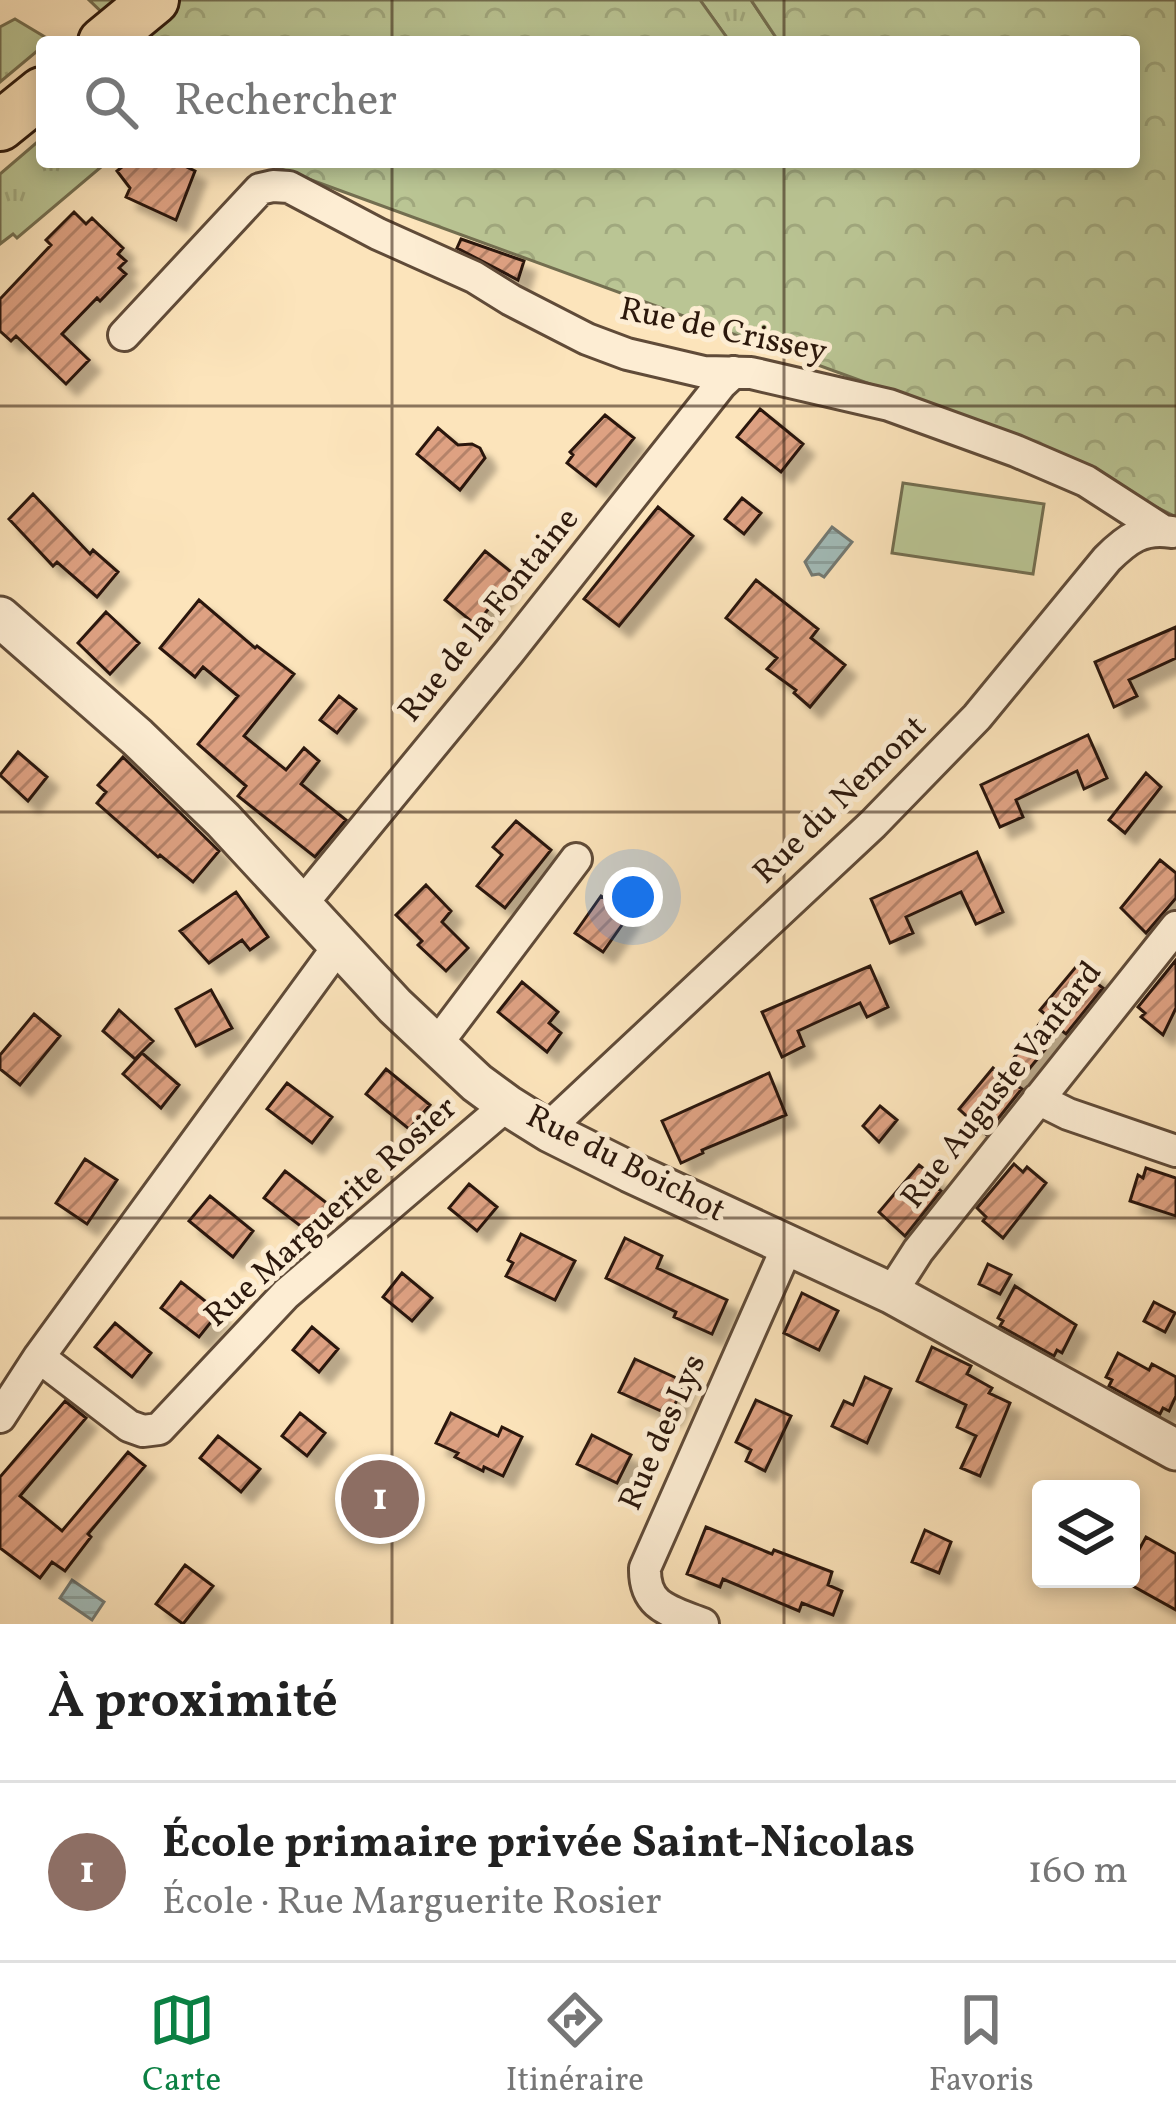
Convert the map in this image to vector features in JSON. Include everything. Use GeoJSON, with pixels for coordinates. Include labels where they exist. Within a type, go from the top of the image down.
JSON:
{"type":"FeatureCollection","features":[{"type":"Feature","properties":{"kind":"main road"},"geometry":{"type":"LineString","coordinates":[[110,36],[154,0]]}},
{"type":"Feature","properties":{"kind":"main road"},"geometry":{"type":"LineString","coordinates":[[0,126],[36,97]]}},
{"type":"Feature","properties":{"kind":"street","name":"Rue de Crissey"},"geometry":{"type":"LineString","coordinates":[[124,335],[260,189],[289,187],[474,277],[587,339],[627,354],[704,371],[752,373],[944,423],[1086,481],[1169,531]]}},
{"type":"Feature","properties":{"kind":"street","name":"Rue de la Fontaine"},"geometry":{"type":"LineString","coordinates":[[302,904],[734,372]]}},
{"type":"Feature","properties":{"kind":"street","name":"Rue du Nemont"},"geometry":{"type":"LineString","coordinates":[[550,1132],[558,1119],[873,824],[977,717],[1116,549],[1144,531],[1169,531]]}},
{"type":"Feature","properties":{"kind":"street","name":"Rue du Boichot"},"geometry":{"type":"LineString","coordinates":[[0,617],[137,737],[223,820],[340,949],[436,1045],[506,1105],[550,1132],[891,1293],[1176,1450]]}},
{"type":"Feature","properties":{"kind":"street"},"geometry":{"type":"LineString","coordinates":[[436,1045],[576,859]]}},
{"type":"Feature","properties":{"kind":"street","name":"Rue Auguste Vantard"},"geometry":{"type":"LineString","coordinates":[[891,1293],[918,1251],[1176,927]]}},
{"type":"Feature","properties":{"kind":"street"},"geometry":{"type":"LineString","coordinates":[[0,1417],[308,986],[340,949]]}},
{"type":"Feature","properties":{"kind":"street"},"geometry":{"type":"LineString","coordinates":[[1038,1100],[1176,1150]]}},
{"type":"Feature","properties":{"kind":"street","name":"Rue Marguerite Rosier"},"geometry":{"type":"LineString","coordinates":[[39,1357],[129,1426],[159,1429],[286,1294],[506,1105]]}},
{"type":"Feature","properties":{"kind":"street","name":"Rue des Lys"},"geometry":{"type":"LineString","coordinates":[[703,1624],[652,1599],[645,1568],[788,1245]]}},
{"type":"Feature","properties":{"kind":"green space"},"geometry":{"type":"Polygon","coordinates":[[[89,0],[700,0],[726,36],[127,36],[89,0]]]}},
{"type":"Feature","properties":{"kind":"green space"},"geometry":{"type":"Polygon","coordinates":[[[700,0],[751,0],[775,36],[726,36],[700,0]]]}},
{"type":"Feature","properties":{"kind":"green space"},"geometry":{"type":"Polygon","coordinates":[[[751,0],[1176,0],[1176,517],[1058,457],[933,407],[278,168],[1140,168],[1140,36],[775,36],[751,0]]]}},
{"type":"Feature","properties":{"kind":"green space"},"geometry":{"type":"Polygon","coordinates":[[[15,19],[43,36],[36,36],[36,52],[0,82],[0,27],[15,19]]]}},
{"type":"Feature","properties":{"kind":"green space"},"geometry":{"type":"Polygon","coordinates":[[[36,143],[36,168],[100,168],[17,238],[13,234],[0,244],[0,174],[36,143]]]}},
{"type":"Feature","properties":{"kind":"green space"},"geometry":{"type":"Polygon","coordinates":[[[903,483],[1044,504],[1033,574],[892,553],[903,483]]]}},
{"type":"Feature","properties":{"kind":"water"},"geometry":{"type":"Polygon","coordinates":[[[832,527],[852,542],[824,577],[812,575],[805,562],[832,527]]]}},
{"type":"Feature","properties":{"kind":"water"},"geometry":{"type":"Polygon","coordinates":[[[72,1580],[104,1602],[92,1620],[60,1598],[72,1580]]]}},
{"type":"Feature","properties":{"kind":"building"},"geometry":{"type":"Polygon","coordinates":[[[117,171],[195,171],[176,220],[126,197],[130,188],[117,171]]]}},
{"type":"Feature","properties":{"kind":"building"},"geometry":{"type":"Polygon","coordinates":[[[74,212],[86,224],[92,218],[123,248],[118,254],[126,261],[119,268],[126,274],[62,334],[89,360],[66,384],[16,336],[11,341],[0,331],[0,299],[51,245],[46,240],[74,212]]]}},
{"type":"Feature","properties":{"kind":"building"},"geometry":{"type":"Polygon","coordinates":[[[461,239],[524,261],[518,280],[457,248],[461,239]]]}},
{"type":"Feature","properties":{"kind":"building"},"geometry":{"type":"Polygon","coordinates":[[[760,409],[803,444],[781,472],[737,437],[760,409]]]}},
{"type":"Feature","properties":{"kind":"building"},"geometry":{"type":"Polygon","coordinates":[[[605,415],[634,438],[596,486],[567,463],[573,455],[570,452],[605,415]]]}},
{"type":"Feature","properties":{"kind":"building"},"geometry":{"type":"Polygon","coordinates":[[[438,428],[458,445],[480,448],[485,458],[460,490],[417,454],[438,428]]]}},
{"type":"Feature","properties":{"kind":"building"},"geometry":{"type":"Polygon","coordinates":[[[33,494],[90,554],[93,550],[118,572],[97,597],[57,562],[53,566],[9,519],[33,494]]]}},
{"type":"Feature","properties":{"kind":"building"},"geometry":{"type":"Polygon","coordinates":[[[742,498],[761,513],[744,534],[725,519],[742,498]]]}},
{"type":"Feature","properties":{"kind":"building"},"geometry":{"type":"Polygon","coordinates":[[[658,507],[693,536],[619,626],[584,599],[658,507]]]}},
{"type":"Feature","properties":{"kind":"building"},"geometry":{"type":"Polygon","coordinates":[[[485,551],[515,575],[476,625],[445,600],[485,551]]]}},
{"type":"Feature","properties":{"kind":"building"},"geometry":{"type":"Polygon","coordinates":[[[756,580],[818,629],[811,638],[845,665],[810,707],[767,669],[777,658],[726,618],[756,580]]]}},
{"type":"Feature","properties":{"kind":"building"},"geometry":{"type":"Polygon","coordinates":[[[199,600],[294,674],[244,736],[286,770],[304,748],[319,761],[301,784],[346,820],[315,857],[238,796],[246,786],[198,744],[238,696],[203,667],[195,677],[160,648],[199,600]]]}},
{"type":"Feature","properties":{"kind":"building"},"geometry":{"type":"Polygon","coordinates":[[[106,612],[139,643],[110,674],[78,643],[106,612]]]}},
{"type":"Feature","properties":{"kind":"building"},"geometry":{"type":"Polygon","coordinates":[[[1176,627],[1176,658],[1129,680],[1137,696],[1114,707],[1095,662],[1176,627]]]}},
{"type":"Feature","properties":{"kind":"building"},"geometry":{"type":"Polygon","coordinates":[[[339,696],[356,709],[337,733],[320,720],[339,696]]]}},
{"type":"Feature","properties":{"kind":"building"},"geometry":{"type":"Polygon","coordinates":[[[1088,735],[1107,778],[1084,789],[1077,771],[1016,800],[1023,817],[1000,827],[981,785],[1088,735]]]}},
{"type":"Feature","properties":{"kind":"building"},"geometry":{"type":"Polygon","coordinates":[[[18,752],[47,777],[28,801],[0,775],[18,752]]]}},
{"type":"Feature","properties":{"kind":"building"},"geometry":{"type":"Polygon","coordinates":[[[123,757],[219,851],[193,882],[97,803],[106,792],[98,785],[123,757]]]}},
{"type":"Feature","properties":{"kind":"building"},"geometry":{"type":"Polygon","coordinates":[[[1146,773],[1161,787],[1125,833],[1109,820],[1146,773]]]}},
{"type":"Feature","properties":{"kind":"building"},"geometry":{"type":"Polygon","coordinates":[[[516,821],[551,850],[505,908],[477,886],[502,855],[493,847],[516,821]]]}},
{"type":"Feature","properties":{"kind":"building"},"geometry":{"type":"Polygon","coordinates":[[[977,852],[1003,912],[976,924],[961,892],[906,917],[913,933],[890,943],[871,899],[977,852]]]}},
{"type":"Feature","properties":{"kind":"building"},"geometry":{"type":"Polygon","coordinates":[[[1160,860],[1176,873],[1176,898],[1146,933],[1121,908],[1160,860]]]}},
{"type":"Feature","properties":{"kind":"building"},"geometry":{"type":"Polygon","coordinates":[[[426,885],[451,911],[442,922],[468,948],[446,971],[396,915],[426,885]]]}},
{"type":"Feature","properties":{"kind":"building"},"geometry":{"type":"Polygon","coordinates":[[[236,892],[268,937],[250,950],[242,940],[209,963],[180,931],[236,892]]]}},
{"type":"Feature","properties":{"kind":"building"},"geometry":{"type":"Polygon","coordinates":[[[601,896],[629,915],[603,952],[575,933],[601,896]]]}},
{"type":"Feature","properties":{"kind":"building"},"geometry":{"type":"Polygon","coordinates":[[[1176,960],[1176,1008],[1163,1035],[1141,1017],[1145,1013],[1138,1007],[1176,960]]]}},
{"type":"Feature","properties":{"kind":"building"},"geometry":{"type":"Polygon","coordinates":[[[1080,962],[1099,977],[1095,982],[1103,988],[1016,1085],[1022,1089],[986,1134],[959,1109],[993,1068],[1001,1075],[1046,1015],[1040,1010],[1080,962]]]}},
{"type":"Feature","properties":{"kind":"building"},"geometry":{"type":"Polygon","coordinates":[[[870,966],[888,1007],[867,1017],[860,1003],[798,1031],[804,1046],[782,1057],[762,1012],[870,966]]]}},
{"type":"Feature","properties":{"kind":"building"},"geometry":{"type":"Polygon","coordinates":[[[522,982],[558,1012],[549,1023],[561,1033],[547,1052],[498,1012],[522,982]]]}},
{"type":"Feature","properties":{"kind":"building"},"geometry":{"type":"Polygon","coordinates":[[[211,990],[232,1028],[196,1046],[176,1009],[211,990]]]}},
{"type":"Feature","properties":{"kind":"building"},"geometry":{"type":"Polygon","coordinates":[[[119,1010],[153,1041],[135,1059],[103,1031],[119,1010]]]}},
{"type":"Feature","properties":{"kind":"building"},"geometry":{"type":"Polygon","coordinates":[[[34,1014],[60,1036],[20,1085],[0,1069],[0,1055],[34,1014]]]}},
{"type":"Feature","properties":{"kind":"building"},"geometry":{"type":"Polygon","coordinates":[[[142,1053],[179,1085],[161,1108],[123,1074],[142,1053]]]}},
{"type":"Feature","properties":{"kind":"building"},"geometry":{"type":"Polygon","coordinates":[[[386,1069],[430,1105],[409,1129],[366,1094],[386,1069]]]}},
{"type":"Feature","properties":{"kind":"building"},"geometry":{"type":"Polygon","coordinates":[[[769,1073],[786,1115],[681,1163],[662,1121],[769,1073]]]}},
{"type":"Feature","properties":{"kind":"building"},"geometry":{"type":"Polygon","coordinates":[[[287,1083],[332,1117],[312,1143],[267,1109],[287,1083]]]}},
{"type":"Feature","properties":{"kind":"building"},"geometry":{"type":"Polygon","coordinates":[[[880,1106],[897,1120],[879,1142],[863,1126],[880,1106]]]}},
{"type":"Feature","properties":{"kind":"building"},"geometry":{"type":"Polygon","coordinates":[[[85,1159],[117,1180],[87,1224],[56,1203],[85,1159]]]}},
{"type":"Feature","properties":{"kind":"building"},"geometry":{"type":"Polygon","coordinates":[[[1014,1164],[1023,1172],[1027,1167],[1046,1183],[1003,1238],[983,1221],[986,1217],[977,1208],[1014,1164]]]}},
{"type":"Feature","properties":{"kind":"building"},"geometry":{"type":"Polygon","coordinates":[[[919,1165],[938,1180],[934,1185],[941,1191],[905,1236],[879,1212],[919,1165]]]}},
{"type":"Feature","properties":{"kind":"building"},"geometry":{"type":"Polygon","coordinates":[[[1146,1168],[1176,1178],[1176,1216],[1130,1201],[1138,1175],[1143,1178],[1146,1168]]]}},
{"type":"Feature","properties":{"kind":"building"},"geometry":{"type":"Polygon","coordinates":[[[285,1171],[328,1204],[307,1231],[264,1198],[285,1171]]]}},
{"type":"Feature","properties":{"kind":"building"},"geometry":{"type":"Polygon","coordinates":[[[469,1184],[497,1207],[477,1231],[449,1208],[469,1184]]]}},
{"type":"Feature","properties":{"kind":"building"},"geometry":{"type":"Polygon","coordinates":[[[210,1196],[253,1231],[233,1257],[189,1221],[210,1196]]]}},
{"type":"Feature","properties":{"kind":"building"},"geometry":{"type":"Polygon","coordinates":[[[521,1234],[575,1261],[555,1300],[506,1276],[521,1234]]]}},
{"type":"Feature","properties":{"kind":"building"},"geometry":{"type":"Polygon","coordinates":[[[625,1238],[662,1256],[657,1268],[727,1300],[712,1334],[606,1278],[625,1238]]]}},
{"type":"Feature","properties":{"kind":"building"},"geometry":{"type":"Polygon","coordinates":[[[988,1264],[1011,1275],[1000,1294],[979,1284],[988,1264]]]}},
{"type":"Feature","properties":{"kind":"building"},"geometry":{"type":"Polygon","coordinates":[[[402,1273],[432,1298],[412,1321],[383,1297],[402,1273]]]}},
{"type":"Feature","properties":{"kind":"building"},"geometry":{"type":"Polygon","coordinates":[[[181,1282],[219,1312],[199,1337],[161,1308],[181,1282]]]}},
{"type":"Feature","properties":{"kind":"building"},"geometry":{"type":"Polygon","coordinates":[[[1015,1286],[1076,1325],[1062,1353],[1057,1350],[1054,1356],[1000,1326],[1003,1321],[998,1318],[1015,1286]]]}},
{"type":"Feature","properties":{"kind":"building"},"geometry":{"type":"Polygon","coordinates":[[[802,1293],[838,1311],[819,1350],[784,1333],[802,1293]]]}},
{"type":"Feature","properties":{"kind":"building"},"geometry":{"type":"Polygon","coordinates":[[[1154,1302],[1175,1313],[1165,1332],[1144,1321],[1154,1302]]]}},
{"type":"Feature","properties":{"kind":"building"},"geometry":{"type":"Polygon","coordinates":[[[115,1323],[151,1353],[132,1377],[95,1347],[115,1323]]]}},
{"type":"Feature","properties":{"kind":"building"},"geometry":{"type":"Polygon","coordinates":[[[312,1327],[338,1349],[319,1372],[293,1350],[312,1327]]]}},
{"type":"Feature","properties":{"kind":"building"},"geometry":{"type":"Polygon","coordinates":[[[932,1347],[971,1366],[967,1374],[1010,1403],[980,1476],[961,1468],[976,1436],[957,1427],[966,1405],[917,1381],[932,1347]]]}},
{"type":"Feature","properties":{"kind":"building"},"geometry":{"type":"Polygon","coordinates":[[[1118,1353],[1149,1370],[1152,1364],[1176,1377],[1176,1396],[1169,1411],[1163,1408],[1160,1414],[1109,1386],[1112,1380],[1106,1377],[1118,1353]]]}},
{"type":"Feature","properties":{"kind":"building"},"geometry":{"type":"Polygon","coordinates":[[[635,1359],[685,1382],[670,1415],[619,1392],[635,1359]]]}},
{"type":"Feature","properties":{"kind":"building"},"geometry":{"type":"Polygon","coordinates":[[[865,1377],[891,1389],[867,1443],[832,1426],[844,1401],[853,1405],[865,1377]]]}},
{"type":"Feature","properties":{"kind":"building"},"geometry":{"type":"Polygon","coordinates":[[[756,1400],[791,1416],[765,1471],[746,1461],[751,1450],[736,1442],[756,1400]]]}},
{"type":"Feature","properties":{"kind":"building"},"geometry":{"type":"Polygon","coordinates":[[[65,1401],[86,1418],[20,1496],[62,1531],[128,1452],[145,1466],[88,1534],[91,1537],[65,1571],[52,1562],[40,1578],[0,1548],[0,1477],[65,1401]]]}},
{"type":"Feature","properties":{"kind":"building"},"geometry":{"type":"Polygon","coordinates":[[[300,1413],[325,1433],[307,1456],[282,1436],[300,1413]]]}},
{"type":"Feature","properties":{"kind":"building"},"geometry":{"type":"Polygon","coordinates":[[[451,1413],[498,1436],[502,1427],[522,1437],[503,1476],[484,1467],[483,1471],[436,1443],[451,1413]]]}},
{"type":"Feature","properties":{"kind":"building"},"geometry":{"type":"Polygon","coordinates":[[[592,1435],[631,1455],[617,1483],[577,1464],[592,1435]]]}},
{"type":"Feature","properties":{"kind":"building"},"geometry":{"type":"Polygon","coordinates":[[[218,1436],[260,1469],[241,1492],[200,1458],[218,1436]]]}},
{"type":"Feature","properties":{"kind":"building"},"geometry":{"type":"Polygon","coordinates":[[[706,1527],[832,1572],[828,1585],[842,1591],[833,1615],[802,1603],[799,1611],[723,1579],[720,1587],[687,1574],[706,1527]]]}},
{"type":"Feature","properties":{"kind":"building"},"geometry":{"type":"Polygon","coordinates":[[[925,1530],[951,1542],[939,1573],[912,1562],[925,1530]]]}},
{"type":"Feature","properties":{"kind":"building"},"geometry":{"type":"Polygon","coordinates":[[[1146,1537],[1176,1554],[1176,1610],[1136,1588],[1140,1548],[1146,1537]]]}},
{"type":"Feature","properties":{"kind":"building"},"geometry":{"type":"Polygon","coordinates":[[[185,1565],[213,1586],[183,1624],[156,1604],[185,1565]]]}},
{"type":"Feature","properties":{"kind":"place","name":"École primaire privée Saint-Nicolas"},"geometry":{"type":"Point","coordinates":[380,1499]}}]}
